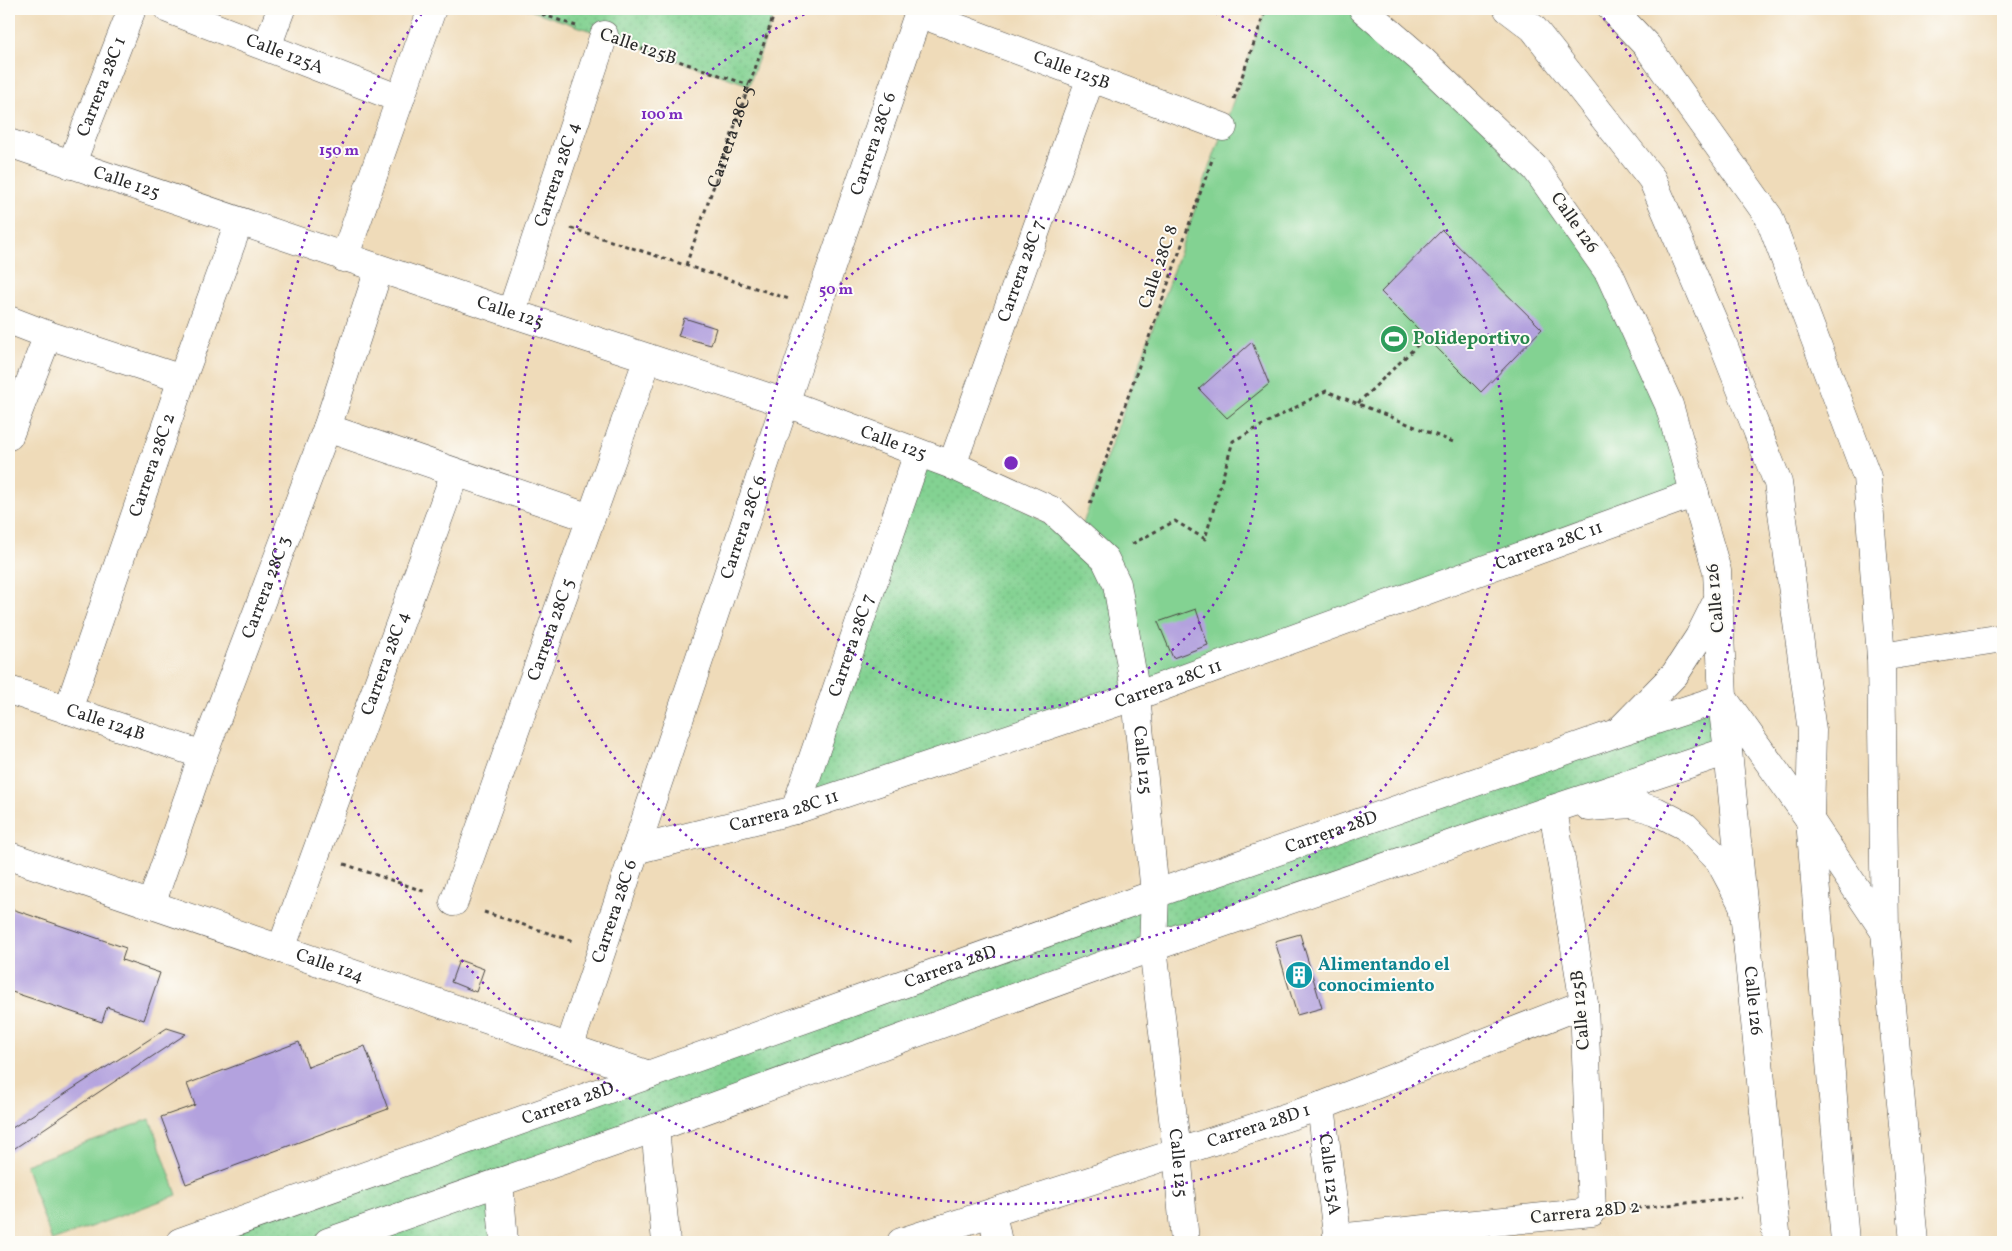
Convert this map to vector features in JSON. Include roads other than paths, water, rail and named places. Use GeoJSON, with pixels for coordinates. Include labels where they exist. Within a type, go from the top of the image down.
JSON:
{"type":"FeatureCollection","features":[{"type":"Feature","properties":{"kind":"street","name":"Carrera 28C 1"},"geometry":{"type":"LineString","coordinates":[[71,165],[132,9]]}},
{"type":"Feature","properties":{"kind":"street","name":"Calle 125A"},"geometry":{"type":"LineString","coordinates":[[168,9],[400,100]]}},
{"type":"Feature","properties":{"kind":"street"},"geometry":{"type":"LineString","coordinates":[[267,48],[281,9]]}},
{"type":"Feature","properties":{"kind":"street"},"geometry":{"type":"LineString","coordinates":[[344,258],[432,9]]}},
{"type":"Feature","properties":{"kind":"street","name":"Calle 126"},"geometry":{"type":"LineString","coordinates":[[1363,9],[1423,61],[1536,169],[1609,274],[1669,405],[1716,571],[1723,698],[1777,1242]]}},
{"type":"Feature","properties":{"kind":"street"},"geometry":{"type":"LineString","coordinates":[[1508,9],[1533,28],[1652,179],[1721,340],[1778,483],[1812,731],[1810,820],[1845,1242]]}},
{"type":"Feature","properties":{"kind":"street"},"geometry":{"type":"LineString","coordinates":[[1612,9],[1647,46],[1769,217],[1867,478],[1881,657],[1885,932],[1914,1242]]}},
{"type":"Feature","properties":{"kind":"street","name":"Calle 125B"},"geometry":{"type":"LineString","coordinates":[[919,11],[1224,127]]}},
{"type":"Feature","properties":{"kind":"street","name":"Carrera 28C 6"},"geometry":{"type":"LineString","coordinates":[[569,1048],[817,308],[919,11]]}},
{"type":"Feature","properties":{"kind":"street","name":"Carrera 28C 4"},"geometry":{"type":"LineString","coordinates":[[511,313],[604,35]]}},
{"type":"Feature","properties":{"kind":"street","name":"Carrera 28C 7"},"geometry":{"type":"LineString","coordinates":[[952,465],[1091,77]]}},
{"type":"Feature","properties":{"kind":"street","name":"Calle 125"},"geometry":{"type":"LineString","coordinates":[[9,143],[344,258],[786,402],[952,465],[1053,511],[1105,559],[1117,584],[1136,696],[1155,894],[1153,947],[1177,1152],[1185,1242]]}},
{"type":"Feature","properties":{"kind":"street","name":"Carrera 28C 2"},"geometry":{"type":"LineString","coordinates":[[68,710],[238,222]]}},
{"type":"Feature","properties":{"kind":"street","name":"Carrera 28C 3"},"geometry":{"type":"LineString","coordinates":[[151,905],[203,756],[327,428],[379,269]]}},
{"type":"Feature","properties":{"kind":"street"},"geometry":{"type":"LineString","coordinates":[[9,320],[48,335],[182,379]]}},
{"type":"Feature","properties":{"kind":"street"},"geometry":{"type":"LineString","coordinates":[[9,436],[48,335]]}},
{"type":"Feature","properties":{"kind":"street","name":"Carrera 28C 5"},"geometry":{"type":"LineString","coordinates":[[454,902],[648,358]]}},
{"type":"Feature","properties":{"kind":"street"},"geometry":{"type":"LineString","coordinates":[[327,428],[590,518]]}},
{"type":"Feature","properties":{"kind":"street","name":"Carrera 28C 7"},"geometry":{"type":"LineString","coordinates":[[795,810],[918,453]]}},
{"type":"Feature","properties":{"kind":"street","name":"Carrera 28C 4"},"geometry":{"type":"LineString","coordinates":[[281,949],[455,473]]}},
{"type":"Feature","properties":{"kind":"street","name":"Carrera 28C 11"},"geometry":{"type":"LineString","coordinates":[[635,850],[795,810],[1136,696],[1695,494]]}},
{"type":"Feature","properties":{"kind":"street"},"geometry":{"type":"LineString","coordinates":[[1619,732],[1676,674],[1699,638],[1718,599]]}},
{"type":"Feature","properties":{"kind":"street"},"geometry":{"type":"LineString","coordinates":[[1881,657],[2003,638]]}},
{"type":"Feature","properties":{"kind":"street","name":"Calle 124B"},"geometry":{"type":"LineString","coordinates":[[9,690],[203,756]]}},
{"type":"Feature","properties":{"kind":"street"},"geometry":{"type":"LineString","coordinates":[[1723,698],[1810,820],[1885,932]]}},
{"type":"Feature","properties":{"kind":"street","name":"Carrera 28D"},"geometry":{"type":"LineString","coordinates":[[180,1242],[1155,894],[1619,732],[1723,698]]}},
{"type":"Feature","properties":{"kind":"street"},"geometry":{"type":"LineString","coordinates":[[328,1242],[655,1128],[1153,947],[1553,809],[1728,751]]}},
{"type":"Feature","properties":{"kind":"street"},"geometry":{"type":"LineString","coordinates":[[1553,809],[1633,804],[1663,814],[1685,826],[1719,860],[1744,907]]}},
{"type":"Feature","properties":{"kind":"street","name":"Calle 125B"},"geometry":{"type":"LineString","coordinates":[[1553,809],[1584,1004],[1592,1212]]}},
{"type":"Feature","properties":{"kind":"street","name":"Calle 124"},"geometry":{"type":"LineString","coordinates":[[9,856],[649,1075]]}},
{"type":"Feature","properties":{"kind":"street","name":"Carrera 28D 1"},"geometry":{"type":"LineString","coordinates":[[901,1242],[1321,1106],[1584,1004]]}},
{"type":"Feature","properties":{"kind":"street","name":"Calle 125A"},"geometry":{"type":"LineString","coordinates":[[1321,1106],[1337,1240]]}},
{"type":"Feature","properties":{"kind":"street"},"geometry":{"type":"LineString","coordinates":[[655,1128],[666,1242]]}},
{"type":"Feature","properties":{"kind":"street"},"geometry":{"type":"LineString","coordinates":[[499,1182],[504,1242]]}},
{"type":"Feature","properties":{"kind":"street","name":"Carrera 28D 2"},"geometry":{"type":"LineString","coordinates":[[1337,1240],[1592,1212]]}},
{"type":"Feature","properties":{"kind":"street"},"geometry":{"type":"LineString","coordinates":[[992,1213],[998,1242]]}},
{"type":"Feature","properties":{"kind":"place","name":"Polideportivo"},"geometry":{"type":"Point","coordinates":[1394,339]}},
{"type":"Feature","properties":{"kind":"place","name":"Alimentando el conocimiento"},"geometry":{"type":"Point","coordinates":[1299,975]}}]}
